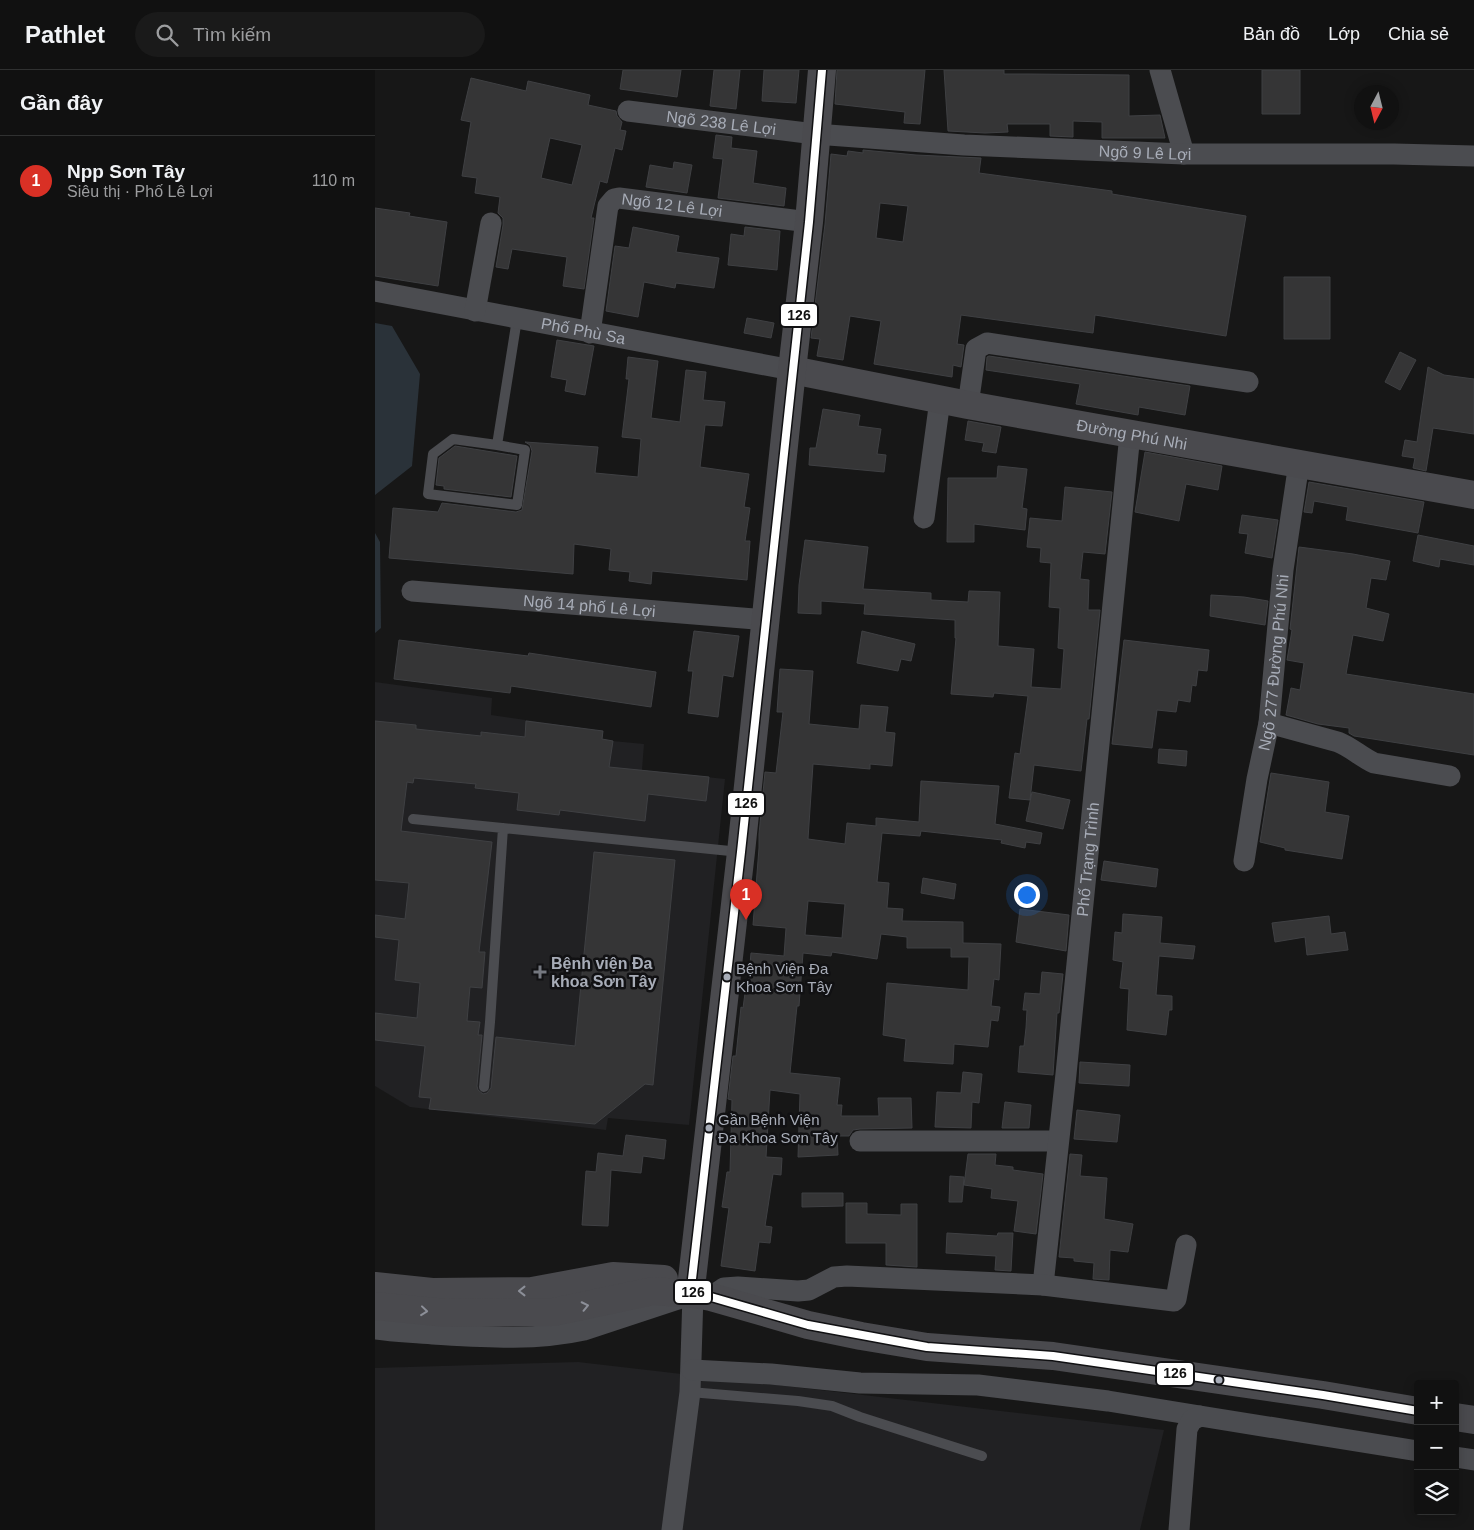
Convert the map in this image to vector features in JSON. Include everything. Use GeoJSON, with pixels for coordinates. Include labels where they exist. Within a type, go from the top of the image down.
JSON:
{"type":"FeatureCollection","features":[{"type":"Feature","properties":{"kind":"main road"},"geometry":{"type":"LineString","coordinates":[[699,1290],[741,852],[791,370],[809,222],[815,134],[822,70]]}},
{"type":"Feature","properties":{"kind":"main road","name":"Đường Phú Nhi"},"geometry":{"type":"LineString","coordinates":[[791,370],[940,400],[1474,495]]}},
{"type":"Feature","properties":{"kind":"main road"},"geometry":{"type":"LineString","coordinates":[[375,1286],[432,1292],[532,1291],[613,1276],[699,1290],[808,1325],[861,1336],[927,1347],[1053,1356],[1323,1395],[1414,1410]]}},
{"type":"Feature","properties":{"kind":"main road"},"geometry":{"type":"LineString","coordinates":[[375,1306],[446,1313],[554,1312],[653,1291],[699,1290]]}},
{"type":"Feature","properties":{"kind":"street"},"geometry":{"type":"LineString","coordinates":[[1160,70],[1184,154]]}},
{"type":"Feature","properties":{"kind":"street","name":"Ngõ 238 Lê Lợi"},"geometry":{"type":"LineString","coordinates":[[628,110],[815,134]]}},
{"type":"Feature","properties":{"kind":"street","name":"Ngõ 9 Lê Lợi"},"geometry":{"type":"LineString","coordinates":[[815,134],[964,145],[1184,154],[1474,156]]}},
{"type":"Feature","properties":{"kind":"street","name":"Ngõ 12 Lê Lợi"},"geometry":{"type":"LineString","coordinates":[[590,333],[608,206],[613,199],[619,198],[809,222]]}},
{"type":"Feature","properties":{"kind":"street"},"geometry":{"type":"LineString","coordinates":[[475,311],[491,223]]}},
{"type":"Feature","properties":{"kind":"street","name":"Phố Phù Sa"},"geometry":{"type":"LineString","coordinates":[[375,291],[791,370]]}},
{"type":"Feature","properties":{"kind":"street"},"geometry":{"type":"LineString","coordinates":[[968,405],[977,349],[987,343],[1247,382]]}},
{"type":"Feature","properties":{"kind":"street"},"geometry":{"type":"LineString","coordinates":[[924,518],[940,400]]}},
{"type":"Feature","properties":{"kind":"street","name":"Phố Trạng Trình"},"geometry":{"type":"LineString","coordinates":[[1043,1285],[1130,434]]}},
{"type":"Feature","properties":{"kind":"street","name":"Ngõ 277 Đường Phú Nhi"},"geometry":{"type":"LineString","coordinates":[[1244,861],[1257,779],[1269,723],[1283,570],[1299,463]]}},
{"type":"Feature","properties":{"kind":"street","name":"Ngõ 14 phố Lê Lợi"},"geometry":{"type":"LineString","coordinates":[[412,591],[766,620]]}},
{"type":"Feature","properties":{"kind":"street"},"geometry":{"type":"LineString","coordinates":[[1269,723],[1337,742],[1374,763],[1450,776]]}},
{"type":"Feature","properties":{"kind":"street"},"geometry":{"type":"LineString","coordinates":[[860,1141],[1058,1140]]}},
{"type":"Feature","properties":{"kind":"street"},"geometry":{"type":"LineString","coordinates":[[375,1329],[479,1337],[568,1334],[699,1290],[738,1287],[809,1290],[834,1277],[847,1276],[1043,1285],[1174,1301],[1176,1299],[1186,1245]]}},
{"type":"Feature","properties":{"kind":"street"},"geometry":{"type":"LineString","coordinates":[[671,1530],[690,1392],[699,1290]]}},
{"type":"Feature","properties":{"kind":"street"},"geometry":{"type":"LineString","coordinates":[[692,1370],[771,1374],[859,1383],[977,1385],[1108,1401],[1414,1450]]}},
{"type":"Feature","properties":{"kind":"street"},"geometry":{"type":"LineString","coordinates":[[1179,1530],[1187,1429],[1191,1420],[1200,1416]]}},
{"type":"Feature","properties":{"kind":"street"},"geometry":{"type":"LineString","coordinates":[[1459,1458],[1474,1460]]}},
{"type":"Feature","properties":{"kind":"lane"},"geometry":{"type":"LineString","coordinates":[[497,445],[517,319]]}},
{"type":"Feature","properties":{"kind":"lane"},"geometry":{"type":"LineString","coordinates":[[453,439],[497,445],[525,450],[517,505],[428,494],[433,454],[453,439]]}},
{"type":"Feature","properties":{"kind":"lane"},"geometry":{"type":"LineString","coordinates":[[413,819],[741,852]]}},
{"type":"Feature","properties":{"kind":"lane"},"geometry":{"type":"LineString","coordinates":[[484,1087],[503,828]]}},
{"type":"Feature","properties":{"kind":"lane"},"geometry":{"type":"LineString","coordinates":[[690,1392],[798,1401],[832,1406],[860,1417],[982,1456]]}},
{"type":"Feature","properties":{"kind":"shaded area"},"geometry":{"type":"Polygon","coordinates":[[[375,323],[392,326],[420,374],[412,466],[375,495],[375,323]]]}},
{"type":"Feature","properties":{"kind":"shaded area"},"geometry":{"type":"Polygon","coordinates":[[[375,533],[380,542],[381,628],[375,633],[375,533]]]}},
{"type":"Feature","properties":{"kind":"shaded area","name":"Bệnh viện Đa khoa Sơn Tây"},"geometry":{"type":"Polygon","coordinates":[[[375,682],[492,698],[491,715],[603,731],[602,740],[644,744],[642,770],[725,779],[689,1125],[608,1118],[606,1130],[410,1107],[375,1086],[375,682]]]}},
{"type":"Feature","properties":{"kind":"shaded area"},"geometry":{"type":"Polygon","coordinates":[[[578,1362],[1164,1430],[1140,1530],[375,1530],[375,1368],[578,1362]]]}},
{"type":"Feature","properties":{"kind":"building"},"geometry":{"type":"Polygon","coordinates":[[[623,70],[681,70],[677,97],[620,89],[623,70]]]}},
{"type":"Feature","properties":{"kind":"building"},"geometry":{"type":"Polygon","coordinates":[[[714,70],[740,70],[736,109],[710,106],[714,70]]]}},
{"type":"Feature","properties":{"kind":"building"},"geometry":{"type":"Polygon","coordinates":[[[764,70],[799,70],[796,103],[762,101],[764,70]]]}},
{"type":"Feature","properties":{"kind":"building"},"geometry":{"type":"Polygon","coordinates":[[[837,70],[925,70],[920,124],[904,123],[905,112],[835,104],[837,70]]]}},
{"type":"Feature","properties":{"kind":"building"},"geometry":{"type":"Polygon","coordinates":[[[944,70],[1004,70],[1004,74],[1129,75],[1129,116],[1160,115],[1165,138],[1102,138],[1102,122],[1073,121],[1073,137],[1050,136],[1050,124],[1007,124],[1008,132],[948,131],[944,70]]]}},
{"type":"Feature","properties":{"kind":"building"},"geometry":{"type":"Polygon","coordinates":[[[1262,70],[1300,70],[1300,114],[1262,114],[1262,70]]]}},
{"type":"Feature","properties":{"kind":"building"},"geometry":{"type":"Polygon","coordinates":[[[471,78],[526,91],[528,81],[590,95],[588,105],[616,111],[617,116],[622,122],[620,130],[626,131],[622,150],[615,148],[607,183],[600,181],[591,218],[594,218],[584,289],[563,286],[567,257],[512,249],[508,269],[496,267],[503,225],[503,218],[498,213],[500,197],[475,193],[477,178],[462,176],[471,122],[461,120],[471,78]],[[550,138],[541,178],[572,185],[582,145],[550,138]]]}},
{"type":"Feature","properties":{"kind":"building"},"geometry":{"type":"Polygon","coordinates":[[[716,135],[732,137],[731,148],[757,151],[753,183],[786,188],[784,206],[718,198],[723,159],[713,158],[716,135]]]}},
{"type":"Feature","properties":{"kind":"building"},"geometry":{"type":"Polygon","coordinates":[[[863,150],[981,158],[979,173],[1112,191],[1112,194],[1246,216],[1226,336],[1095,315],[1093,333],[961,315],[957,344],[964,345],[961,367],[953,365],[952,377],[874,364],[881,321],[850,316],[843,360],[817,356],[820,339],[811,338],[825,224],[831,154],[847,156],[848,151],[863,153],[863,150]],[[880,203],[876,238],[903,242],[908,206],[880,203]]]}},
{"type":"Feature","properties":{"kind":"building"},"geometry":{"type":"Polygon","coordinates":[[[674,162],[692,165],[687,193],[646,187],[650,165],[673,169],[674,162]]]}},
{"type":"Feature","properties":{"kind":"building"},"geometry":{"type":"Polygon","coordinates":[[[375,208],[410,213],[409,216],[447,222],[438,286],[375,276],[375,208]]]}},
{"type":"Feature","properties":{"kind":"building"},"geometry":{"type":"Polygon","coordinates":[[[633,227],[679,236],[676,252],[719,258],[714,288],[676,283],[675,288],[644,282],[638,317],[606,311],[615,246],[629,248],[633,227]]]}},
{"type":"Feature","properties":{"kind":"building"},"geometry":{"type":"Polygon","coordinates":[[[745,227],[780,231],[777,270],[728,265],[731,234],[744,236],[745,227]]]}},
{"type":"Feature","properties":{"kind":"building"},"geometry":{"type":"Polygon","coordinates":[[[1284,277],[1330,277],[1330,339],[1284,339],[1284,277]]]}},
{"type":"Feature","properties":{"kind":"building"},"geometry":{"type":"Polygon","coordinates":[[[747,318],[774,323],[771,338],[744,333],[747,318]]]}},
{"type":"Feature","properties":{"kind":"building"},"geometry":{"type":"Polygon","coordinates":[[[557,340],[594,346],[585,395],[565,391],[567,380],[551,377],[557,340]]]}},
{"type":"Feature","properties":{"kind":"building"},"geometry":{"type":"Polygon","coordinates":[[[1400,352],[1416,360],[1400,390],[1385,382],[1400,352]]]}},
{"type":"Feature","properties":{"kind":"building"},"geometry":{"type":"Polygon","coordinates":[[[628,357],[658,361],[651,418],[680,422],[686,370],[706,372],[703,400],[725,402],[722,426],[705,425],[700,467],[749,474],[744,507],[750,508],[745,541],[750,541],[747,580],[652,571],[651,584],[629,581],[630,572],[609,570],[611,549],[574,544],[573,574],[389,558],[393,508],[438,512],[442,503],[516,512],[522,510],[532,451],[530,445],[525,442],[598,447],[595,473],[638,477],[641,439],[622,437],[629,379],[626,379],[628,357]]]}},
{"type":"Feature","properties":{"kind":"building"},"geometry":{"type":"Polygon","coordinates":[[[987,357],[1190,386],[1185,415],[1139,407],[1138,415],[1076,404],[1080,384],[986,370],[987,357]]]}},
{"type":"Feature","properties":{"kind":"building"},"geometry":{"type":"Polygon","coordinates":[[[1428,367],[1444,375],[1474,379],[1474,434],[1433,428],[1426,471],[1413,468],[1415,458],[1402,456],[1405,440],[1417,442],[1428,367]]]}},
{"type":"Feature","properties":{"kind":"building"},"geometry":{"type":"Polygon","coordinates":[[[823,409],[860,415],[858,426],[881,429],[877,454],[886,455],[884,472],[809,465],[810,448],[816,448],[823,409]]]}},
{"type":"Feature","properties":{"kind":"building"},"geometry":{"type":"Polygon","coordinates":[[[968,421],[1001,427],[996,453],[982,451],[984,443],[965,440],[968,421]]]}},
{"type":"Feature","properties":{"kind":"building"},"geometry":{"type":"Polygon","coordinates":[[[455,446],[517,456],[511,497],[444,489],[444,486],[436,485],[439,458],[455,446]]]}},
{"type":"Feature","properties":{"kind":"building"},"geometry":{"type":"Polygon","coordinates":[[[1145,452],[1222,466],[1218,490],[1186,484],[1179,521],[1135,512],[1145,452]]]}},
{"type":"Feature","properties":{"kind":"building"},"geometry":{"type":"Polygon","coordinates":[[[998,466],[1027,469],[1022,508],[1027,509],[1025,530],[974,524],[974,542],[947,542],[948,478],[997,478],[998,466]]]}},
{"type":"Feature","properties":{"kind":"building"},"geometry":{"type":"Polygon","coordinates":[[[1309,482],[1424,502],[1418,533],[1346,520],[1348,507],[1314,501],[1312,513],[1304,512],[1309,482]]]}},
{"type":"Feature","properties":{"kind":"building"},"geometry":{"type":"Polygon","coordinates":[[[1065,487],[1112,492],[1105,554],[1083,552],[1080,579],[1089,580],[1088,610],[1100,610],[1089,719],[1087,719],[1081,771],[1034,765],[1030,800],[1009,798],[1015,753],[1020,754],[1028,696],[994,693],[993,697],[951,694],[956,638],[955,620],[864,614],[865,604],[821,601],[821,614],[798,613],[799,585],[805,540],[868,547],[863,589],[931,593],[931,600],[968,602],[969,591],[1000,592],[998,646],[1034,649],[1031,687],[1061,689],[1064,649],[1058,648],[1060,608],[1049,607],[1051,563],[1040,562],[1041,548],[1027,547],[1030,518],[1062,521],[1065,487]]]}},
{"type":"Feature","properties":{"kind":"building"},"geometry":{"type":"Polygon","coordinates":[[[1242,515],[1278,520],[1272,558],[1245,553],[1248,534],[1239,533],[1242,515]]]}},
{"type":"Feature","properties":{"kind":"building"},"geometry":{"type":"Polygon","coordinates":[[[1418,535],[1474,546],[1474,565],[1440,559],[1439,567],[1413,561],[1418,535]]]}},
{"type":"Feature","properties":{"kind":"building"},"geometry":{"type":"Polygon","coordinates":[[[1299,547],[1390,561],[1386,580],[1371,578],[1366,608],[1389,614],[1383,641],[1353,635],[1346,674],[1474,694],[1474,755],[1354,736],[1349,733],[1349,728],[1318,724],[1286,715],[1291,688],[1300,690],[1304,663],[1287,660],[1292,630],[1290,629],[1299,547]]]}},
{"type":"Feature","properties":{"kind":"building"},"geometry":{"type":"Polygon","coordinates":[[[1211,595],[1268,601],[1265,625],[1210,616],[1211,595]]]}},
{"type":"Feature","properties":{"kind":"building"},"geometry":{"type":"Polygon","coordinates":[[[694,631],[739,636],[733,677],[723,675],[718,717],[688,713],[693,671],[688,671],[694,631]]]}},
{"type":"Feature","properties":{"kind":"building"},"geometry":{"type":"Polygon","coordinates":[[[862,631],[915,644],[911,661],[901,659],[898,671],[857,663],[862,631]]]}},
{"type":"Feature","properties":{"kind":"building"},"geometry":{"type":"Polygon","coordinates":[[[399,640],[528,656],[529,653],[656,672],[651,707],[511,686],[510,693],[394,679],[399,640]]]}},
{"type":"Feature","properties":{"kind":"building"},"geometry":{"type":"Polygon","coordinates":[[[1124,640],[1209,650],[1207,671],[1198,670],[1196,686],[1192,685],[1190,702],[1178,700],[1176,712],[1157,710],[1152,748],[1112,744],[1124,640]]]}},
{"type":"Feature","properties":{"kind":"building"},"geometry":{"type":"Polygon","coordinates":[[[780,669],[813,671],[809,724],[859,729],[861,705],[888,707],[885,732],[895,733],[892,766],[870,764],[870,769],[813,764],[808,839],[845,844],[847,823],[876,826],[876,818],[919,822],[921,781],[999,786],[995,824],[1042,833],[1040,844],[1026,842],[1025,848],[1001,843],[1002,840],[921,831],[920,836],[882,833],[877,882],[889,883],[887,908],[903,909],[902,921],[963,922],[963,943],[1001,944],[999,980],[994,979],[991,1006],[1000,1007],[998,1021],[991,1020],[988,1047],[954,1044],[953,1064],[904,1061],[906,1039],[883,1035],[887,983],[968,990],[969,957],[951,957],[951,948],[907,948],[907,937],[881,934],[877,959],[832,952],[831,956],[803,953],[799,1006],[797,1006],[790,1073],[840,1078],[837,1105],[842,1105],[841,1116],[879,1116],[878,1098],[911,1098],[912,1128],[853,1130],[849,1136],[837,1136],[838,1155],[798,1157],[800,1094],[770,1090],[766,1157],[782,1158],[781,1175],[773,1174],[765,1226],[772,1227],[770,1243],[759,1242],[755,1271],[721,1266],[729,1208],[722,1207],[727,1172],[730,1172],[732,1100],[728,1099],[733,1056],[736,1056],[741,1007],[743,1008],[746,986],[748,986],[751,953],[784,956],[786,928],[753,925],[765,772],[776,773],[783,712],[777,712],[780,669]],[[808,901],[805,935],[842,938],[845,904],[808,901]]]}},
{"type":"Feature","properties":{"kind":"building"},"geometry":{"type":"Polygon","coordinates":[[[375,721],[416,725],[416,729],[481,736],[481,732],[525,737],[526,721],[603,731],[602,739],[613,741],[609,767],[709,777],[706,801],[648,794],[645,821],[560,810],[559,815],[517,810],[519,793],[475,788],[476,784],[414,778],[413,783],[407,782],[401,831],[492,842],[479,952],[485,952],[482,988],[470,987],[467,1021],[480,1022],[478,1035],[482,1035],[477,1086],[478,1090],[483,1094],[487,1093],[491,1088],[496,1037],[575,1046],[594,852],[675,860],[653,1085],[645,1084],[595,1124],[429,1109],[431,1098],[419,1097],[425,1046],[375,1040],[375,1013],[417,1018],[420,983],[395,980],[399,940],[375,937],[375,915],[405,919],[409,883],[375,880],[375,721]]]}},
{"type":"Feature","properties":{"kind":"building"},"geometry":{"type":"Polygon","coordinates":[[[1159,749],[1187,751],[1186,766],[1158,763],[1159,749]]]}},
{"type":"Feature","properties":{"kind":"building"},"geometry":{"type":"Polygon","coordinates":[[[1271,773],[1329,782],[1325,812],[1349,816],[1342,859],[1285,850],[1285,848],[1260,842],[1271,773]]]}},
{"type":"Feature","properties":{"kind":"building"},"geometry":{"type":"Polygon","coordinates":[[[1032,792],[1070,800],[1063,829],[1026,821],[1032,792]]]}},
{"type":"Feature","properties":{"kind":"building"},"geometry":{"type":"Polygon","coordinates":[[[1104,861],[1158,869],[1156,887],[1101,880],[1104,861]]]}},
{"type":"Feature","properties":{"kind":"building"},"geometry":{"type":"Polygon","coordinates":[[[923,878],[956,884],[954,899],[921,893],[923,878]]]}},
{"type":"Feature","properties":{"kind":"building"},"geometry":{"type":"Polygon","coordinates":[[[1020,909],[1069,915],[1066,951],[1016,942],[1020,909]]]}},
{"type":"Feature","properties":{"kind":"building"},"geometry":{"type":"Polygon","coordinates":[[[1123,914],[1162,917],[1160,943],[1195,946],[1193,959],[1159,956],[1156,995],[1172,996],[1172,1010],[1169,1010],[1166,1035],[1127,1030],[1129,989],[1120,988],[1123,962],[1113,960],[1115,932],[1122,933],[1123,914]]]}},
{"type":"Feature","properties":{"kind":"building"},"geometry":{"type":"Polygon","coordinates":[[[1329,916],[1331,934],[1345,932],[1348,950],[1307,955],[1305,937],[1275,942],[1272,923],[1329,916]]]}},
{"type":"Feature","properties":{"kind":"building"},"geometry":{"type":"Polygon","coordinates":[[[1042,972],[1063,974],[1059,1013],[1057,1013],[1053,1075],[1018,1072],[1020,1046],[1024,1046],[1026,1028],[1027,1010],[1023,1010],[1025,993],[1040,994],[1042,972]]]}},
{"type":"Feature","properties":{"kind":"building"},"geometry":{"type":"Polygon","coordinates":[[[1080,1062],[1130,1065],[1129,1086],[1079,1083],[1080,1062]]]}},
{"type":"Feature","properties":{"kind":"building"},"geometry":{"type":"Polygon","coordinates":[[[963,1072],[982,1074],[979,1103],[972,1102],[971,1128],[935,1127],[937,1092],[961,1093],[963,1072]]]}},
{"type":"Feature","properties":{"kind":"building"},"geometry":{"type":"Polygon","coordinates":[[[1005,1102],[1031,1105],[1029,1128],[1002,1128],[1005,1102]]]}},
{"type":"Feature","properties":{"kind":"building"},"geometry":{"type":"Polygon","coordinates":[[[1077,1110],[1120,1115],[1117,1142],[1074,1139],[1077,1110]]]}},
{"type":"Feature","properties":{"kind":"building"},"geometry":{"type":"Polygon","coordinates":[[[626,1135],[666,1140],[664,1159],[643,1156],[641,1173],[611,1170],[608,1226],[582,1225],[586,1171],[596,1172],[598,1153],[623,1156],[626,1135]]]}},
{"type":"Feature","properties":{"kind":"building"},"geometry":{"type":"Polygon","coordinates":[[[968,1154],[996,1154],[995,1165],[1013,1167],[1013,1170],[1043,1174],[1036,1234],[1014,1231],[1018,1201],[991,1198],[992,1189],[964,1185],[968,1154]]]}},
{"type":"Feature","properties":{"kind":"building"},"geometry":{"type":"Polygon","coordinates":[[[1070,1154],[1082,1155],[1080,1176],[1107,1178],[1104,1219],[1133,1224],[1128,1252],[1110,1250],[1109,1280],[1093,1279],[1094,1263],[1074,1261],[1074,1258],[1059,1257],[1070,1154]]]}},
{"type":"Feature","properties":{"kind":"building"},"geometry":{"type":"Polygon","coordinates":[[[950,1176],[964,1177],[962,1202],[949,1202],[950,1176]]]}},
{"type":"Feature","properties":{"kind":"building"},"geometry":{"type":"Polygon","coordinates":[[[802,1193],[843,1193],[843,1206],[802,1207],[802,1193]]]}},
{"type":"Feature","properties":{"kind":"building"},"geometry":{"type":"Polygon","coordinates":[[[846,1203],[867,1203],[867,1214],[901,1215],[901,1204],[917,1204],[917,1267],[886,1265],[886,1243],[846,1243],[846,1203]]]}},
{"type":"Feature","properties":{"kind":"building"},"geometry":{"type":"Polygon","coordinates":[[[947,1233],[997,1236],[998,1233],[1013,1233],[1011,1271],[995,1270],[996,1256],[946,1253],[947,1233]]]}},
{"type":"Feature","properties":{"kind":"transit line","name":"126"},"geometry":{"type":"LineString","coordinates":[[822,70],[809,222],[741,852],[692,1279],[693,1294],[711,1297],[808,1325],[927,1347],[1053,1356],[1323,1395],[1414,1410]]}},
{"type":"Feature","properties":{"kind":"place","name":"Npp Sơn Tây"},"geometry":{"type":"Point","coordinates":[746,920]}},
{"type":"Feature","properties":{"kind":"place","name":"Bệnh viện Đa khoa Sơn Tây"},"geometry":{"type":"Point","coordinates":[540,972]}},
{"type":"Feature","properties":{"kind":"place","name":"Bệnh Viện Đa Khoa Sơn Tây"},"geometry":{"type":"Point","coordinates":[727,977]}},
{"type":"Feature","properties":{"kind":"place","name":"Gần Bệnh Viện Đa Khoa Sơn Tây"},"geometry":{"type":"Point","coordinates":[709,1128]}}]}
